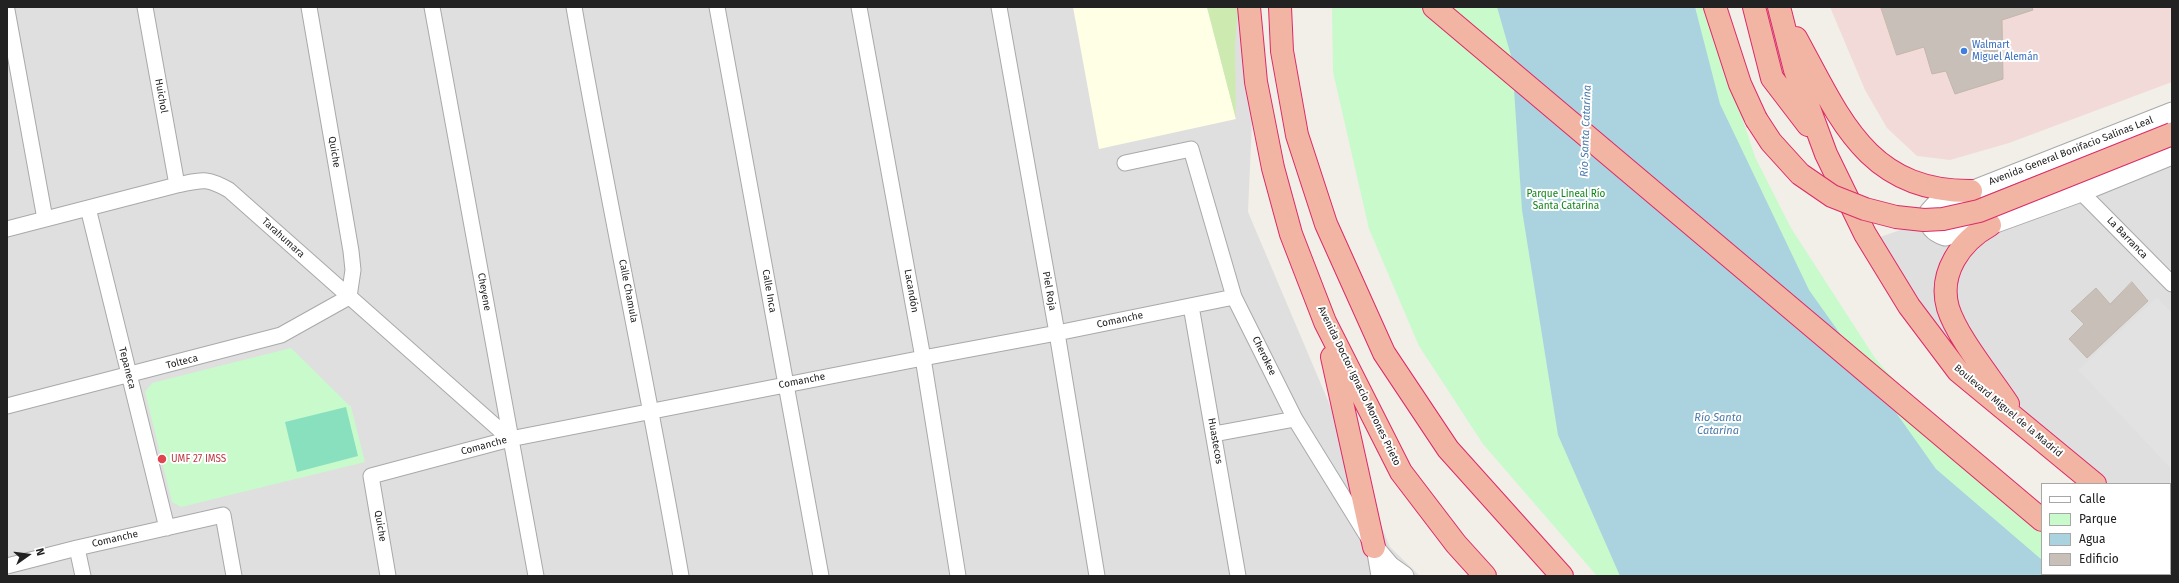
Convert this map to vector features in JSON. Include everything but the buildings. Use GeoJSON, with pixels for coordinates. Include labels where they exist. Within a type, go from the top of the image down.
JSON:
{"type":"FeatureCollection","features":[{"type":"Feature","properties":{"kind":"highway","name":"Avenida Doctor Ignacio Morones Prieto"},"geometry":{"type":"LineString","coordinates":[[1249,7],[1256,82],[1273,168],[1291,234],[1325,322],[1401,472],[1456,544],[1485,576]]}},
{"type":"Feature","properties":{"kind":"highway"},"geometry":{"type":"LineString","coordinates":[[1280,7],[1282,51],[1297,135],[1326,224],[1384,353],[1448,449],[1548,566],[1562,576]]}},
{"type":"Feature","properties":{"kind":"highway"},"geometry":{"type":"LineString","coordinates":[[1434,7],[1973,460],[2041,519]]}},
{"type":"Feature","properties":{"kind":"highway"},"geometry":{"type":"LineString","coordinates":[[1715,7],[1740,84],[1756,119],[1771,142],[1800,174],[1815,186],[1842,201],[1864,209],[1910,219],[1943,219],[1961,216],[1979,211],[2172,134]]}},
{"type":"Feature","properties":{"kind":"highway"},"geometry":{"type":"LineString","coordinates":[[1754,7],[1772,78],[1821,142]]}},
{"type":"Feature","properties":{"kind":"highway"},"geometry":{"type":"LineString","coordinates":[[1779,8],[1834,109],[1859,144],[1888,170],[1903,178],[1938,188],[1971,191]]}},
{"type":"Feature","properties":{"kind":"highway","name":"Boulevard Miguel de la Madrid"},"geometry":{"type":"LineString","coordinates":[[1779,8],[1795,70],[1821,142],[1865,234],[1887,272],[1917,317],[1958,371],[2025,428],[2094,483]]}},
{"type":"Feature","properties":{"kind":"highway"},"geometry":{"type":"LineString","coordinates":[[1990,225],[1971,238],[1956,255],[1946,280],[1946,299],[1953,319],[1967,342],[2025,428]]}},
{"type":"Feature","properties":{"kind":"highway"},"geometry":{"type":"LineString","coordinates":[[1325,322],[1374,547]]}},
{"type":"Feature","properties":{"kind":"street","name":"Huichol"},"geometry":{"type":"LineString","coordinates":[[145,7],[177,184]]}},
{"type":"Feature","properties":{"kind":"street","name":"Quiche"},"geometry":{"type":"LineString","coordinates":[[309,7],[351,251],[353,270],[349,297]]}},
{"type":"Feature","properties":{"kind":"street","name":"Cheyene"},"geometry":{"type":"LineString","coordinates":[[432,7],[536,576]]}},
{"type":"Feature","properties":{"kind":"street","name":"Calle Chamula"},"geometry":{"type":"LineString","coordinates":[[574,7],[590,100],[652,410],[681,576]]}},
{"type":"Feature","properties":{"kind":"street","name":"Calle Inca"},"geometry":{"type":"LineString","coordinates":[[717,7],[820,576]]}},
{"type":"Feature","properties":{"kind":"street","name":"Lacandón"},"geometry":{"type":"LineString","coordinates":[[859,7],[923,358],[958,576]]}},
{"type":"Feature","properties":{"kind":"street","name":"Piel Roja"},"geometry":{"type":"LineString","coordinates":[[999,7],[1057,334],[1097,576]]}},
{"type":"Feature","properties":{"kind":"street"},"geometry":{"type":"LineString","coordinates":[[7,10],[45,219]]}},
{"type":"Feature","properties":{"kind":"street","name":"Avenida General Bonifacio Salinas Leal"},"geometry":{"type":"LineString","coordinates":[[1990,225],[1945,236],[1938,234],[1929,224],[1929,212],[1938,202],[1971,191],[2172,112]]}},
{"type":"Feature","properties":{"kind":"street","name":"Cherokee"},"geometry":{"type":"LineString","coordinates":[[1125,163],[1191,149],[1234,297],[1295,419],[1374,547]]}},
{"type":"Feature","properties":{"kind":"street"},"geometry":{"type":"LineString","coordinates":[[1990,225],[2081,192],[2172,155]]}},
{"type":"Feature","properties":{"kind":"street","name":"Tarahumara"},"geometry":{"type":"LineString","coordinates":[[7,229],[177,184],[197,180],[212,180],[229,190],[510,438]]}},
{"type":"Feature","properties":{"kind":"street","name":"La Barranca"},"geometry":{"type":"LineString","coordinates":[[2081,192],[2172,284]]}},
{"type":"Feature","properties":{"kind":"street","name":"Tepaneca"},"geometry":{"type":"LineString","coordinates":[[88,208],[167,528]]}},
{"type":"Feature","properties":{"kind":"street","name":"Tolteca"},"geometry":{"type":"LineString","coordinates":[[7,406],[281,335],[349,297]]}},
{"type":"Feature","properties":{"kind":"street","name":"Comanche"},"geometry":{"type":"LineString","coordinates":[[371,476],[510,438],[786,384],[1057,334],[1234,297]]}},
{"type":"Feature","properties":{"kind":"street","name":"Huastecos"},"geometry":{"type":"LineString","coordinates":[[1191,306],[1238,576]]}},
{"type":"Feature","properties":{"kind":"street"},"geometry":{"type":"LineString","coordinates":[[1214,434],[1295,419]]}},
{"type":"Feature","properties":{"kind":"street","name":"Quiche"},"geometry":{"type":"LineString","coordinates":[[371,476],[388,576]]}},
{"type":"Feature","properties":{"kind":"street","name":"Comanche"},"geometry":{"type":"LineString","coordinates":[[7,566],[77,548],[223,515],[234,576]]}},
{"type":"Feature","properties":{"kind":"street"},"geometry":{"type":"LineString","coordinates":[[1374,547],[1379,576]]}},
{"type":"Feature","properties":{"kind":"street"},"geometry":{"type":"LineString","coordinates":[[1374,547],[1390,566],[1404,576]]}},
{"type":"Feature","properties":{"kind":"street"},"geometry":{"type":"LineString","coordinates":[[77,548],[83,576]]}},
{"type":"Feature","properties":{"kind":"shaded area"},"geometry":{"type":"Polygon","coordinates":[[[7,7],[1257,7],[1248,212],[1390,547],[1420,576],[7,576],[7,7]]]}},
{"type":"Feature","properties":{"kind":"shaded area"},"geometry":{"type":"Polygon","coordinates":[[[1073,7],[1207,7],[1236,119],[1099,149],[1073,7]]]}},
{"type":"Feature","properties":{"kind":"shaded area"},"geometry":{"type":"Polygon","coordinates":[[[1830,7],[2172,7],[2172,82],[2009,143],[1950,160],[1917,156],[1887,128],[1865,90],[1830,7]]]}},
{"type":"Feature","properties":{"kind":"shaded area"},"geometry":{"type":"Polygon","coordinates":[[[2172,136],[2172,562],[2171,483],[2093,483],[1857,245],[2172,136]]]}},
{"type":"Feature","properties":{"kind":"shaded area"},"geometry":{"type":"Polygon","coordinates":[[[2157,297],[2172,313],[2172,470],[2078,370],[2157,297]]]}},
{"type":"Feature","properties":{"kind":"green space"},"geometry":{"type":"Polygon","coordinates":[[[1207,7],[1238,7],[1235,45],[1236,119],[1207,7]]]}},
{"type":"Feature","properties":{"kind":"green space","name":"Río Santa Catarina"},"geometry":{"type":"Polygon","coordinates":[[[1332,7],[1710,7],[1720,50],[1755,157],[1791,228],[1875,358],[1982,480],[2041,532],[2041,575],[2091,576],[1597,576],[1483,444],[1419,346],[1369,229],[1333,72],[1332,7]]]}},
{"type":"Feature","properties":{"kind":"green space"},"geometry":{"type":"Polygon","coordinates":[[[291,348],[351,407],[365,462],[181,507],[172,502],[145,392],[152,383],[291,348]]]}},
{"type":"Feature","properties":{"kind":"green space"},"geometry":{"type":"Polygon","coordinates":[[[346,407],[358,456],[297,472],[285,422],[346,407]]]}},
{"type":"Feature","properties":{"kind":"water","name":"Río Santa Catarina"},"geometry":{"type":"Polygon","coordinates":[[[1497,7],[1695,7],[1720,104],[1809,290],[1936,469],[2041,559],[2041,575],[2061,576],[1620,576],[1558,435],[1522,210],[1512,59],[1497,7]]]}},
{"type":"Feature","properties":{"kind":"place","name":"Walmart Miguel Alemán"},"geometry":{"type":"Point","coordinates":[1964,51]}},
{"type":"Feature","properties":{"kind":"place","name":"UMF 27 IMSS"},"geometry":{"type":"Point","coordinates":[162,459]}},
{"type":"Feature","properties":{"kind":"park label","name":"Parque Lineal Río Santa Catarina"},"geometry":{"type":"Point","coordinates":[1566,200]}}]}
